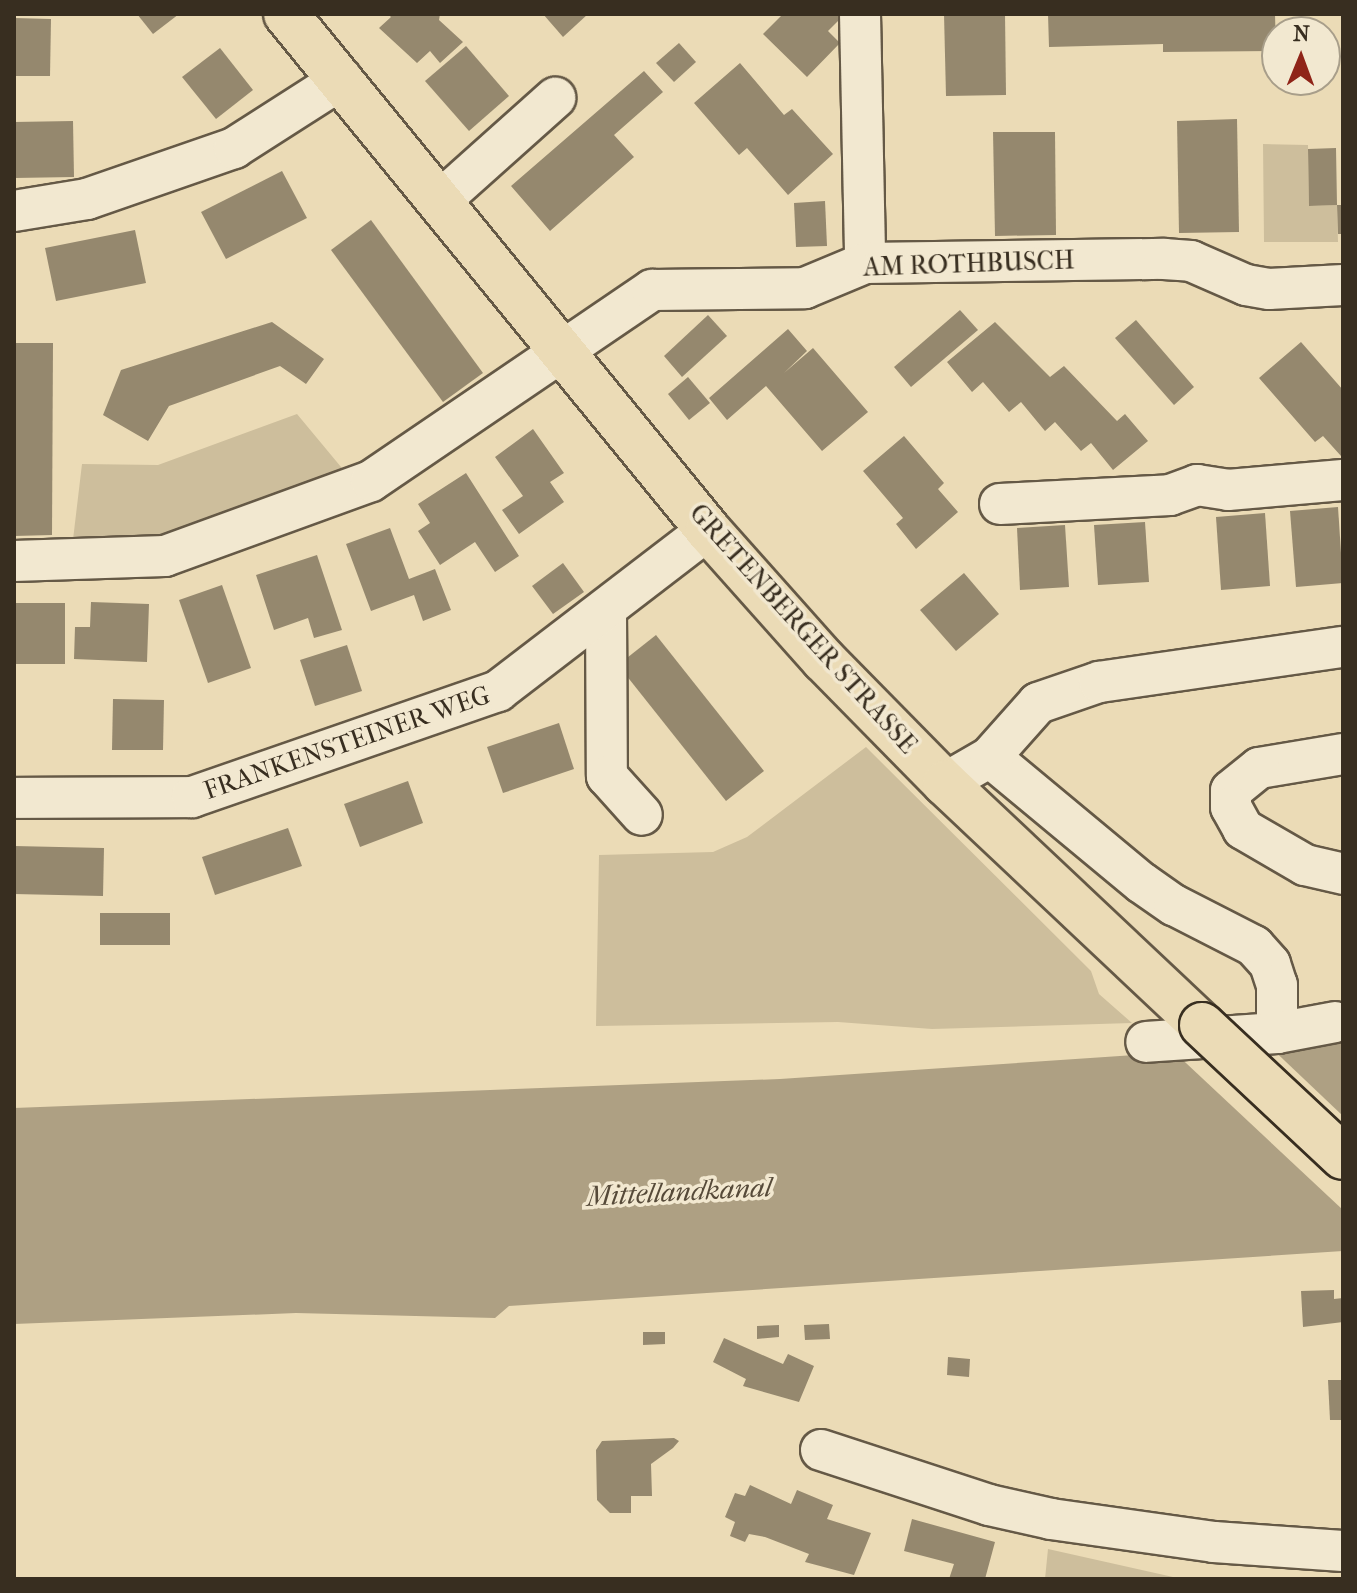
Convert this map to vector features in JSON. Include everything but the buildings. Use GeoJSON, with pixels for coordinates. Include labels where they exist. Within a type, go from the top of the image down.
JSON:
{"type":"FeatureCollection","features":[{"type":"Feature","properties":{"kind":"main road","name":"GRETENBERGER STRASSE"},"geometry":{"type":"LineString","coordinates":[[290,15],[708,530],[824,660],[945,783],[1343,1157]]}},
{"type":"Feature","properties":{"kind":"street"},"geometry":{"type":"LineString","coordinates":[[860,14],[865,263]]}},
{"type":"Feature","properties":{"kind":"street"},"geometry":{"type":"LineString","coordinates":[[14,211],[87,199],[234,148],[342,79]]}},
{"type":"Feature","properties":{"kind":"street"},"geometry":{"type":"LineString","coordinates":[[442,199],[555,98]]}},
{"type":"Feature","properties":{"kind":"street","name":"AM ROTHBUSCH"},"geometry":{"type":"LineString","coordinates":[[14,561],[165,556],[371,481],[652,290],[805,288],[865,263],[1164,259],[1191,261],[1246,285],[1269,289],[1343,285]]}},
{"type":"Feature","properties":{"kind":"street"},"geometry":{"type":"LineString","coordinates":[[1000,504],[1170,495],[1197,485],[1228,490],[1343,480]]}},
{"type":"Feature","properties":{"kind":"street","name":"FRANKENSTEINER WEG"},"geometry":{"type":"LineString","coordinates":[[14,798],[192,797],[498,691],[708,530]]}},
{"type":"Feature","properties":{"kind":"street"},"geometry":{"type":"LineString","coordinates":[[606,610],[607,776],[642,815]]}},
{"type":"Feature","properties":{"kind":"street"},"geometry":{"type":"LineString","coordinates":[[945,783],[990,757],[1038,703],[1099,682],[1343,647]]}},
{"type":"Feature","properties":{"kind":"street"},"geometry":{"type":"LineString","coordinates":[[1343,754],[1259,768],[1231,791],[1231,807],[1243,829],[1305,865],[1343,874]]}},
{"type":"Feature","properties":{"kind":"street"},"geometry":{"type":"LineString","coordinates":[[990,757],[1142,883],[1174,905],[1254,946],[1270,964],[1277,985],[1277,1033]]}},
{"type":"Feature","properties":{"kind":"street"},"geometry":{"type":"LineString","coordinates":[[1146,1042],[1277,1033],[1335,1022]]}},
{"type":"Feature","properties":{"kind":"street"},"geometry":{"type":"LineString","coordinates":[[821,1450],[989,1505],[1051,1519],[1214,1542],[1343,1551]]}},
{"type":"Feature","properties":{"kind":"shaded area"},"geometry":{"type":"Polygon","coordinates":[[[1263,144],[1308,145],[1309,206],[1337,205],[1338,242],[1264,242],[1263,144]]]}},
{"type":"Feature","properties":{"kind":"shaded area"},"geometry":{"type":"Polygon","coordinates":[[[297,414],[351,479],[157,547],[72,548],[82,464],[158,465],[297,414]]]}},
{"type":"Feature","properties":{"kind":"shaded area"},"geometry":{"type":"Polygon","coordinates":[[[866,747],[1091,971],[1099,994],[1132,1023],[932,1029],[838,1022],[596,1026],[599,855],[713,852],[747,837],[866,747]]]}},
{"type":"Feature","properties":{"kind":"shaded area"},"geometry":{"type":"Polygon","coordinates":[[[1048,1549],[1173,1577],[1181,1579],[1045,1579],[1048,1549]]]}},
{"type":"Feature","properties":{"kind":"water","name":"Mittellandkanal"},"geometry":{"type":"Polygon","coordinates":[[[1343,1041],[1343,1251],[509,1306],[495,1318],[296,1313],[14,1324],[14,1108],[780,1079],[1343,1041]]]}},
{"type":"Feature","properties":{"kind":"pier"},"geometry":{"type":"Polygon","coordinates":[[[1266,1043],[1343,1116],[1343,1210],[1171,1049],[1266,1043]]]}}]}
